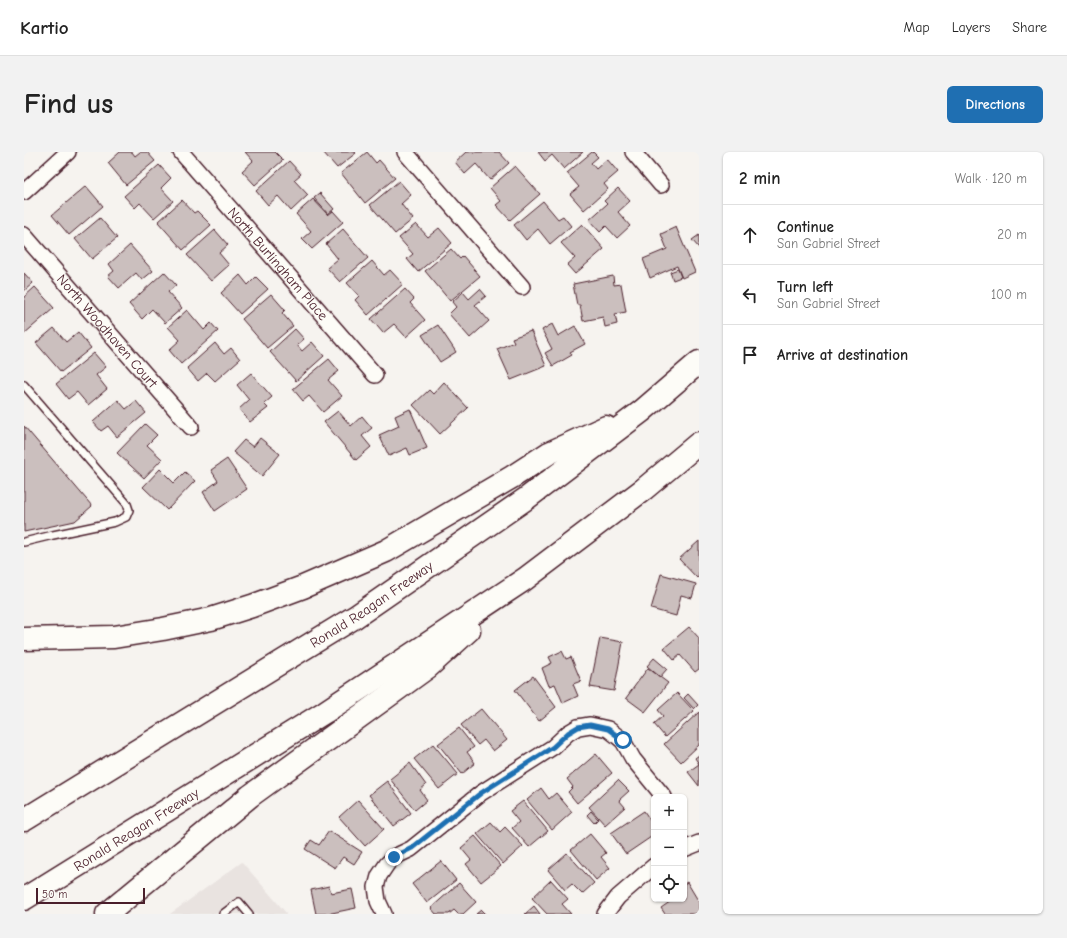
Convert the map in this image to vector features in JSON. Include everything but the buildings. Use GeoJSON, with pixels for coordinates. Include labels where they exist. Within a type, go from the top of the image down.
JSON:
{"type":"FeatureCollection","features":[{"type":"Feature","properties":{"kind":"highway","name":"Ronald Reagan Freeway"},"geometry":{"type":"LineString","coordinates":[[24,820],[355,616],[527,498],[642,411],[699,362]]}},
{"type":"Feature","properties":{"kind":"highway"},"geometry":{"type":"LineString","coordinates":[[24,639],[114,637],[211,619],[252,606],[303,587],[386,551],[512,477],[549,453],[642,411]]}},
{"type":"Feature","properties":{"kind":"highway","name":"Ronald Reagan Freeway"},"geometry":{"type":"LineString","coordinates":[[24,899],[325,712],[525,579],[644,489],[699,443]]}},
{"type":"Feature","properties":{"kind":"highway"},"geometry":{"type":"LineString","coordinates":[[107,914],[250,796],[428,667],[525,579]]}},
{"type":"Feature","properties":{"kind":"street"},"geometry":{"type":"LineString","coordinates":[[24,192],[68,152]]}},
{"type":"Feature","properties":{"kind":"street","name":"North Burlingham Place"},"geometry":{"type":"LineString","coordinates":[[180,152],[375,375]]}},
{"type":"Feature","properties":{"kind":"street"},"geometry":{"type":"LineString","coordinates":[[405,152],[522,287]]}},
{"type":"Feature","properties":{"kind":"street"},"geometry":{"type":"LineString","coordinates":[[633,152],[661,185]]}},
{"type":"Feature","properties":{"kind":"street","name":"North Woodhaven Court"},"geometry":{"type":"LineString","coordinates":[[24,235],[192,427]]}},
{"type":"Feature","properties":{"kind":"street"},"geometry":{"type":"LineString","coordinates":[[384,914],[378,901],[376,887],[379,876],[394,857],[412,848],[481,793],[553,747],[568,733],[578,727],[590,725],[608,729],[623,740],[633,759],[662,794]]}},
{"type":"Feature","properties":{"kind":"street"},"geometry":{"type":"LineString","coordinates":[[605,914],[618,897],[651,869]]}},
{"type":"Feature","properties":{"kind":"lane"},"geometry":{"type":"LineString","coordinates":[[24,385],[127,504],[128,510],[126,516],[115,522],[24,542]]}},
{"type":"Feature","properties":{"kind":"lane"},"geometry":{"type":"LineString","coordinates":[[223,914],[239,902],[249,914]]}},
{"type":"Feature","properties":{"kind":"shaded area"},"geometry":{"type":"Polygon","coordinates":[[[242,862],[287,914],[170,914],[242,862]]]}},
{"type":"Feature","properties":{"kind":"route"},"geometry":{"type":"LineString","coordinates":[[394,857],[412,848],[481,793],[553,747],[568,733],[578,727],[590,725],[608,729],[623,740]]}}]}
